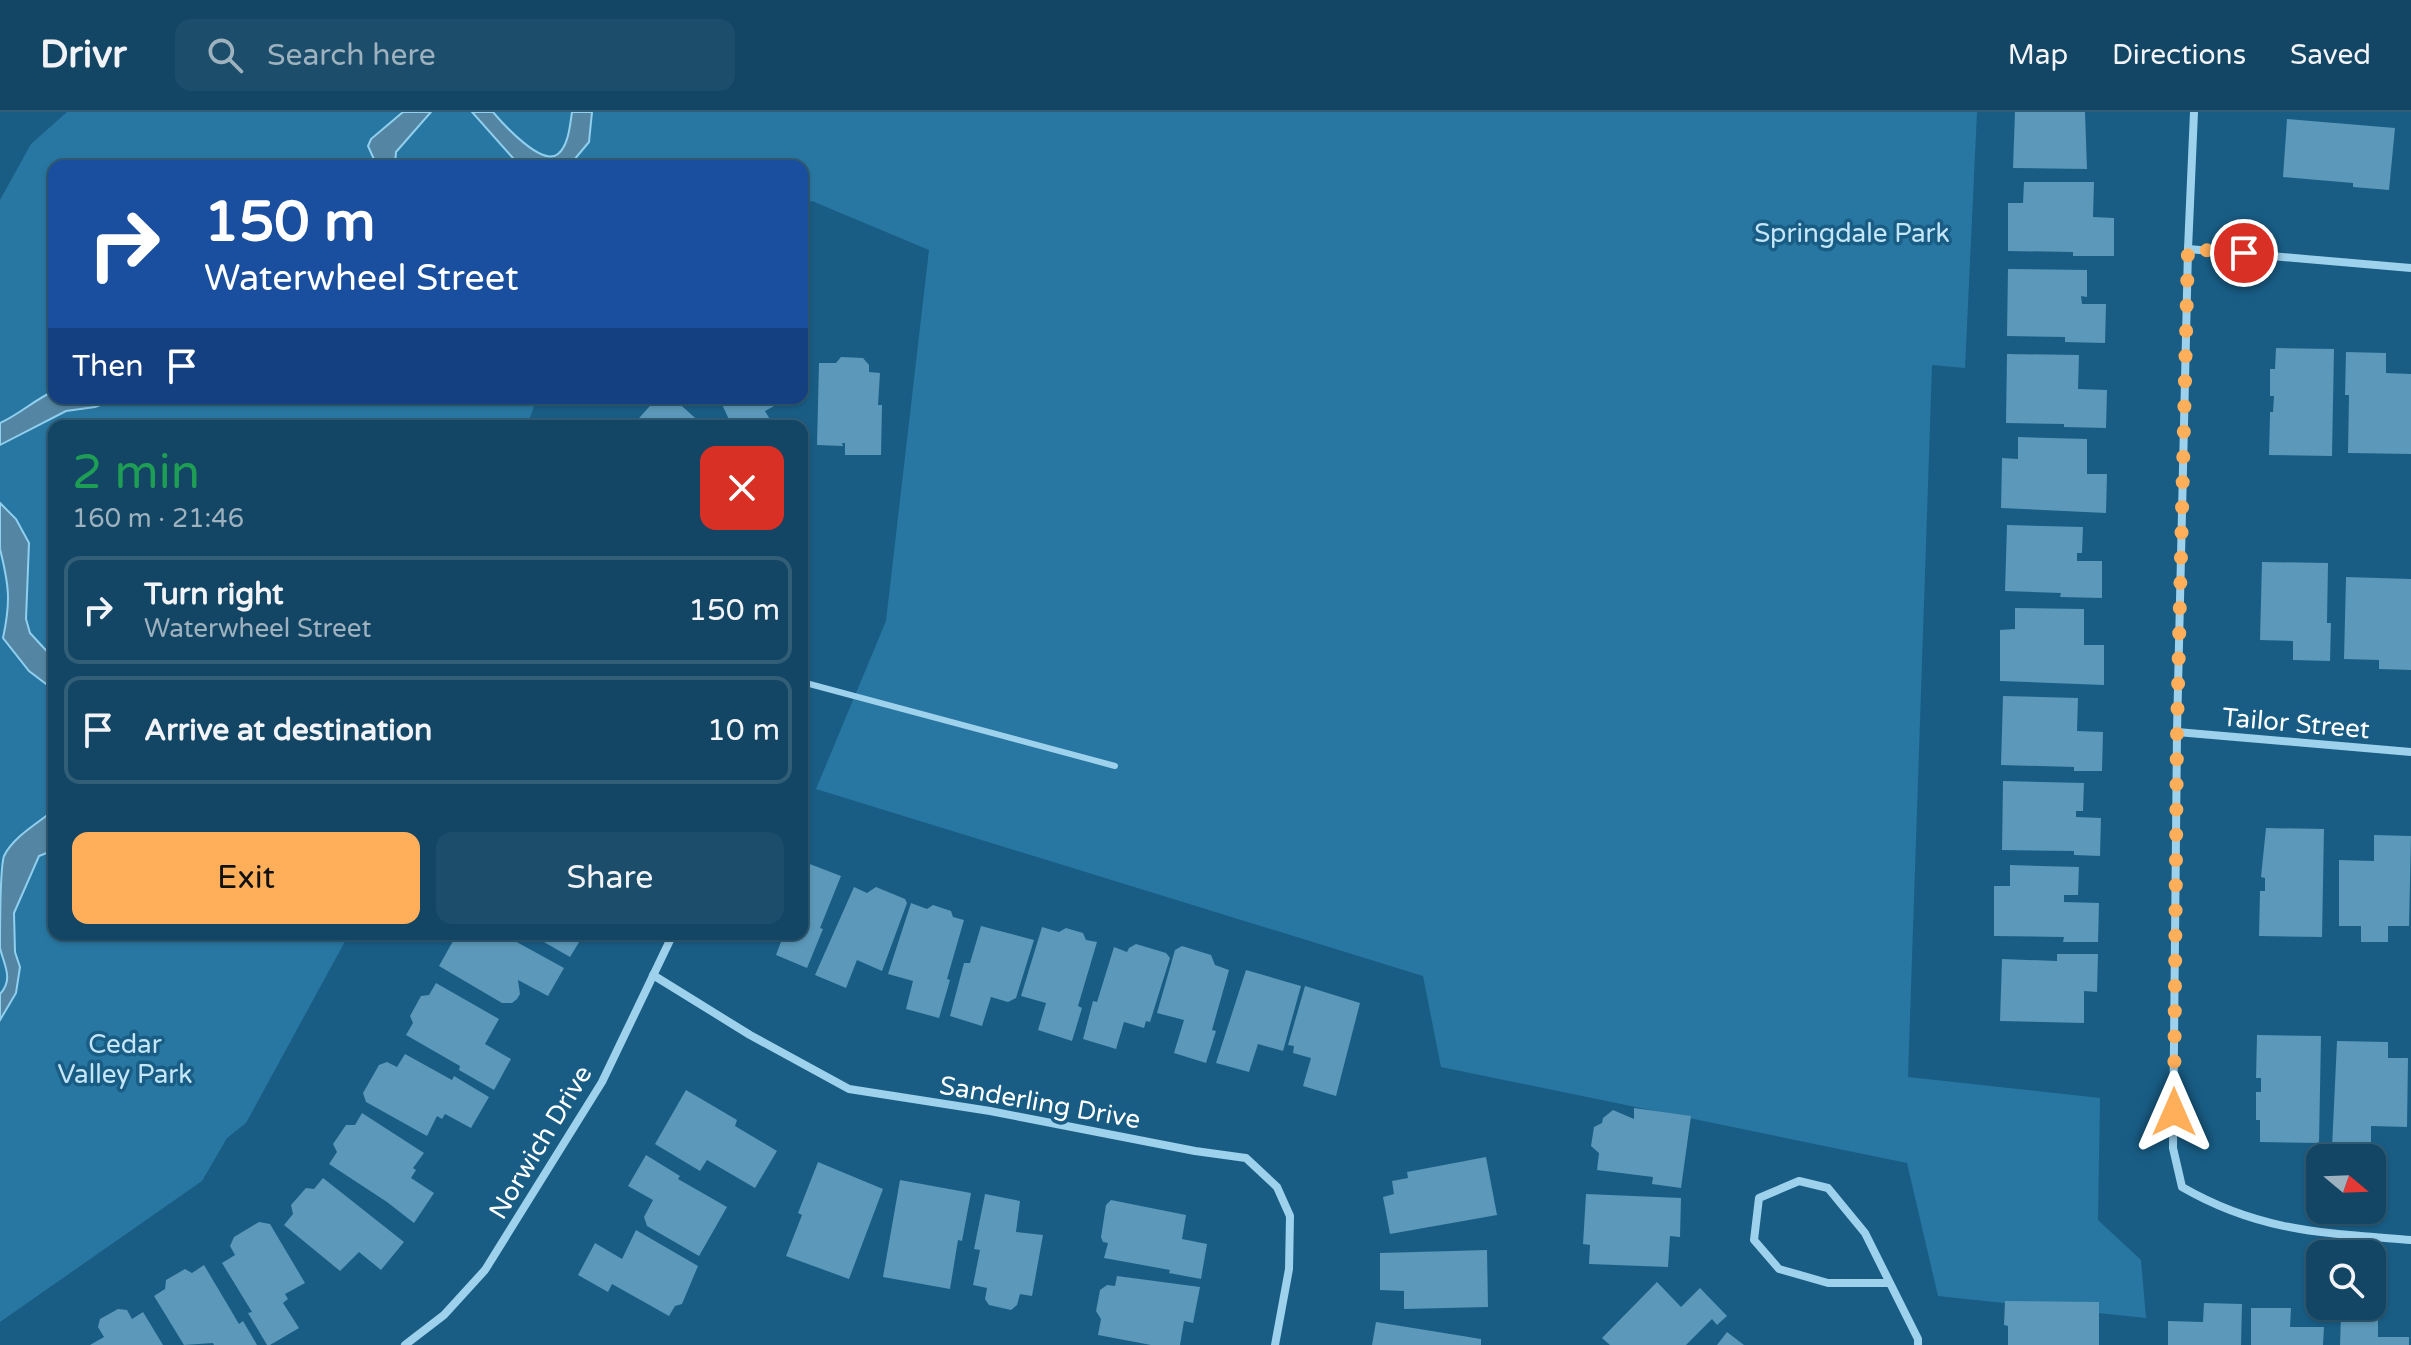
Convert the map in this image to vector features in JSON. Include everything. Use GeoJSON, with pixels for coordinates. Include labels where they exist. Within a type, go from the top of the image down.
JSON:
{"type":"FeatureCollection","features":[{"type":"Feature","properties":{"kind":"street"},"geometry":{"type":"LineString","coordinates":[[2194,112],[2177,732],[2173,1148],[2182,1187],[2211,1204],[2303,1231],[2411,1240]]}},
{"type":"Feature","properties":{"kind":"street"},"geometry":{"type":"LineString","coordinates":[[2188,249],[2411,268]]}},
{"type":"Feature","properties":{"kind":"street","name":"Tailor Street"},"geometry":{"type":"LineString","coordinates":[[2177,732],[2411,752]]}},
{"type":"Feature","properties":{"kind":"street","name":"Norwich Drive"},"geometry":{"type":"LineString","coordinates":[[405,1345],[444,1315],[485,1270],[602,1082],[670,940]]}},
{"type":"Feature","properties":{"kind":"street","name":"Sanderling Drive"},"geometry":{"type":"LineString","coordinates":[[653,975],[750,1035],[849,1089],[990,1111],[1246,1158],[1277,1187],[1290,1216],[1289,1269],[1275,1345]]}},
{"type":"Feature","properties":{"kind":"street"},"geometry":{"type":"LineString","coordinates":[[1888,1283],[1828,1283],[1779,1269],[1754,1240],[1759,1198],[1799,1181],[1828,1188],[1865,1233],[1918,1339],[1918,1345]]}},
{"type":"Feature","properties":{"kind":"lane"},"geometry":{"type":"LineString","coordinates":[[808,684],[1115,766]]}},
{"type":"Feature","properties":{"kind":"green space"},"geometry":{"type":"Polygon","coordinates":[[[67,112],[1977,112],[1965,368],[1932,365],[1908,1077],[2100,1098],[2098,1220],[2141,1260],[2146,1318],[1938,1296],[1907,1163],[1441,1067],[1423,976],[816,789],[886,621],[929,250],[812,201],[808,203],[808,160],[48,160],[48,404],[535,404],[529,420],[48,420],[48,940],[346,940],[246,1123],[227,1138],[202,1181],[0,1322],[0,200],[31,144],[67,112]]]}},
{"type":"Feature","properties":{"kind":"shaded area"},"geometry":{"type":"Polygon","coordinates":[[[403,112],[431,112],[396,152],[395,160],[374,160],[368,146],[371,139],[403,112]]]}},
{"type":"Feature","properties":{"kind":"shaded area"},"geometry":{"type":"Polygon","coordinates":[[[472,112],[493,112],[533,150],[551,156],[558,154],[565,145],[572,112],[592,112],[589,142],[574,160],[515,160],[472,112]]]}},
{"type":"Feature","properties":{"kind":"shaded area"},"geometry":{"type":"Polygon","coordinates":[[[48,394],[48,404],[103,404],[66,411],[0,445],[0,423],[48,394]]]}},
{"type":"Feature","properties":{"kind":"shaded area"},"geometry":{"type":"Polygon","coordinates":[[[0,503],[16,519],[29,543],[26,619],[30,633],[48,652],[48,685],[29,671],[3,638],[8,593],[0,549],[0,503]]]}},
{"type":"Feature","properties":{"kind":"shaded area"},"geometry":{"type":"Polygon","coordinates":[[[48,815],[48,852],[39,856],[14,913],[15,952],[20,967],[16,993],[0,1020],[0,994],[7,977],[0,948],[3,863],[8,849],[48,815]]]}},
{"type":"Feature","properties":{"kind":"building"},"geometry":{"type":"Polygon","coordinates":[[[2015,112],[2085,112],[2087,169],[2013,168],[2015,112]]]}},
{"type":"Feature","properties":{"kind":"building"},"geometry":{"type":"Polygon","coordinates":[[[2287,119],[2395,128],[2389,190],[2353,187],[2353,183],[2283,177],[2287,119]]]}},
{"type":"Feature","properties":{"kind":"building"},"geometry":{"type":"Polygon","coordinates":[[[2024,182],[2094,182],[2093,217],[2114,218],[2114,256],[2008,251],[2008,203],[2023,203],[2024,182]]]}},
{"type":"Feature","properties":{"kind":"building"},"geometry":{"type":"Polygon","coordinates":[[[2008,269],[2087,270],[2087,297],[2081,296],[2082,304],[2106,304],[2105,343],[2065,342],[2065,337],[2007,336],[2008,269]]]}},
{"type":"Feature","properties":{"kind":"building"},"geometry":{"type":"Polygon","coordinates":[[[2276,348],[2334,349],[2332,456],[2269,455],[2270,412],[2273,412],[2274,396],[2270,396],[2270,369],[2275,369],[2276,348]]]}},
{"type":"Feature","properties":{"kind":"building"},"geometry":{"type":"Polygon","coordinates":[[[2346,352],[2386,353],[2386,373],[2411,374],[2411,454],[2348,453],[2346,352]]]}},
{"type":"Feature","properties":{"kind":"building"},"geometry":{"type":"Polygon","coordinates":[[[2007,354],[2079,355],[2078,389],[2107,390],[2106,428],[2006,423],[2007,354]]]}},
{"type":"Feature","properties":{"kind":"building"},"geometry":{"type":"Polygon","coordinates":[[[841,357],[863,358],[869,365],[869,372],[880,373],[881,455],[845,455],[845,443],[842,443],[843,446],[817,445],[819,363],[836,363],[841,357]]]}},
{"type":"Feature","properties":{"kind":"building"},"geometry":{"type":"Polygon","coordinates":[[[652,404],[680,404],[697,420],[637,420],[652,404]]]}},
{"type":"Feature","properties":{"kind":"building"},"geometry":{"type":"Polygon","coordinates":[[[722,404],[778,404],[765,411],[770,420],[729,420],[722,404]]]}},
{"type":"Feature","properties":{"kind":"building"},"geometry":{"type":"Polygon","coordinates":[[[2018,437],[2087,439],[2087,474],[2107,474],[2106,513],[2001,508],[2002,458],[2018,459],[2018,437]]]}},
{"type":"Feature","properties":{"kind":"building"},"geometry":{"type":"Polygon","coordinates":[[[2007,525],[2083,527],[2082,553],[2077,553],[2077,561],[2102,561],[2102,598],[2005,591],[2007,525]]]}},
{"type":"Feature","properties":{"kind":"building"},"geometry":{"type":"Polygon","coordinates":[[[2262,562],[2328,563],[2330,661],[2293,660],[2293,641],[2260,640],[2262,562]]]}},
{"type":"Feature","properties":{"kind":"building"},"geometry":{"type":"Polygon","coordinates":[[[2346,577],[2411,579],[2411,670],[2379,669],[2379,660],[2344,659],[2346,577]]]}},
{"type":"Feature","properties":{"kind":"building"},"geometry":{"type":"Polygon","coordinates":[[[2015,608],[2084,609],[2084,645],[2104,645],[2104,685],[2000,681],[2000,630],[2015,629],[2015,608]]]}},
{"type":"Feature","properties":{"kind":"building"},"geometry":{"type":"Polygon","coordinates":[[[2003,696],[2078,698],[2077,731],[2103,732],[2102,771],[2001,765],[2003,696]]]}},
{"type":"Feature","properties":{"kind":"building"},"geometry":{"type":"Polygon","coordinates":[[[2003,781],[2084,783],[2083,811],[2076,811],[2076,817],[2101,818],[2100,856],[2074,855],[2074,851],[2002,850],[2003,781]]]}},
{"type":"Feature","properties":{"kind":"building"},"geometry":{"type":"Polygon","coordinates":[[[2266,828],[2324,829],[2322,937],[2259,936],[2260,891],[2265,891],[2265,878],[2261,877],[2266,828]]]}},
{"type":"Feature","properties":{"kind":"building"},"geometry":{"type":"Polygon","coordinates":[[[2374,835],[2411,836],[2409,926],[2388,926],[2388,942],[2361,942],[2361,926],[2339,926],[2339,860],[2374,861],[2374,835]]]}},
{"type":"Feature","properties":{"kind":"building"},"geometry":{"type":"Polygon","coordinates":[[[808,863],[841,876],[807,968],[776,955],[782,940],[808,940],[808,863]]]}},
{"type":"Feature","properties":{"kind":"building"},"geometry":{"type":"Polygon","coordinates":[[[2010,865],[2079,867],[2078,895],[2064,895],[2064,902],[2099,903],[2098,942],[2063,942],[2064,937],[1994,936],[1994,886],[2010,886],[2010,865]]]}},
{"type":"Feature","properties":{"kind":"building"},"geometry":{"type":"Polygon","coordinates":[[[854,887],[867,893],[876,887],[905,899],[907,903],[882,971],[857,960],[846,988],[815,975],[854,887]]]}},
{"type":"Feature","properties":{"kind":"building"},"geometry":{"type":"Polygon","coordinates":[[[911,903],[927,909],[933,905],[951,911],[953,917],[964,920],[939,1018],[906,1009],[913,981],[888,974],[911,903]]]}},
{"type":"Feature","properties":{"kind":"building"},"geometry":{"type":"Polygon","coordinates":[[[981,926],[1034,940],[1016,998],[1008,1002],[991,997],[982,1026],[950,1016],[964,963],[970,963],[981,926]]]}},
{"type":"Feature","properties":{"kind":"building"},"geometry":{"type":"Polygon","coordinates":[[[1042,927],[1059,932],[1066,928],[1083,933],[1086,940],[1097,942],[1078,1006],[1082,1008],[1072,1041],[1038,1030],[1046,1003],[1021,996],[1042,927]]]}},
{"type":"Feature","properties":{"kind":"building"},"geometry":{"type":"Polygon","coordinates":[[[454,940],[513,940],[564,968],[548,996],[518,980],[520,994],[517,999],[512,1003],[502,1003],[439,966],[454,940]]]}},
{"type":"Feature","properties":{"kind":"building"},"geometry":{"type":"Polygon","coordinates":[[[540,940],[580,940],[570,957],[540,940]]]}},
{"type":"Feature","properties":{"kind":"building"},"geometry":{"type":"Polygon","coordinates":[[[1136,944],[1166,953],[1170,958],[1150,1022],[1146,1021],[1144,1028],[1124,1022],[1116,1049],[1083,1039],[1093,1001],[1097,1002],[1114,947],[1127,952],[1136,944]]]}},
{"type":"Feature","properties":{"kind":"building"},"geometry":{"type":"Polygon","coordinates":[[[1182,946],[1211,955],[1215,965],[1229,970],[1206,1063],[1174,1053],[1184,1020],[1157,1013],[1175,950],[1182,946]]]}},
{"type":"Feature","properties":{"kind":"building"},"geometry":{"type":"Polygon","coordinates":[[[2057,954],[2098,954],[2097,992],[2084,991],[2084,1023],[2000,1021],[2002,959],[2057,961],[2057,954]]]}},
{"type":"Feature","properties":{"kind":"building"},"geometry":{"type":"Polygon","coordinates":[[[1246,970],[1301,986],[1283,1051],[1258,1044],[1249,1072],[1216,1063],[1246,970]]]}},
{"type":"Feature","properties":{"kind":"building"},"geometry":{"type":"Polygon","coordinates":[[[436,983],[499,1019],[485,1044],[511,1059],[494,1090],[406,1035],[413,1023],[410,1016],[421,996],[429,995],[436,983]]]}},
{"type":"Feature","properties":{"kind":"building"},"geometry":{"type":"Polygon","coordinates":[[[1305,986],[1360,1003],[1336,1096],[1303,1086],[1311,1058],[1293,1053],[1294,1046],[1288,1045],[1305,986]]]}},
{"type":"Feature","properties":{"kind":"building"},"geometry":{"type":"Polygon","coordinates":[[[2257,1035],[2321,1036],[2319,1143],[2260,1142],[2260,1120],[2256,1120],[2256,1092],[2261,1092],[2261,1078],[2256,1078],[2257,1035]]]}},
{"type":"Feature","properties":{"kind":"building"},"geometry":{"type":"Polygon","coordinates":[[[2337,1041],[2388,1042],[2388,1058],[2408,1058],[2407,1127],[2371,1126],[2371,1144],[2332,1144],[2337,1041]]]}},
{"type":"Feature","properties":{"kind":"building"},"geometry":{"type":"Polygon","coordinates":[[[405,1054],[452,1080],[454,1076],[489,1097],[471,1128],[445,1114],[442,1119],[437,1116],[427,1136],[366,1102],[363,1093],[379,1065],[387,1062],[397,1067],[405,1054]]]}},
{"type":"Feature","properties":{"kind":"building"},"geometry":{"type":"Polygon","coordinates":[[[686,1090],[737,1120],[735,1126],[777,1151],[755,1188],[707,1160],[700,1171],[655,1144],[686,1090]]]}},
{"type":"Feature","properties":{"kind":"building"},"geometry":{"type":"Polygon","coordinates":[[[1634,1108],[1691,1116],[1681,1188],[1652,1184],[1653,1177],[1597,1170],[1599,1153],[1591,1146],[1594,1127],[1613,1110],[1634,1119],[1634,1108]]]}},
{"type":"Feature","properties":{"kind":"building"},"geometry":{"type":"Polygon","coordinates":[[[362,1113],[424,1153],[413,1168],[416,1170],[411,1178],[434,1193],[414,1223],[329,1164],[337,1152],[333,1144],[346,1125],[355,1125],[362,1113]]]}},
{"type":"Feature","properties":{"kind":"building"},"geometry":{"type":"Polygon","coordinates":[[[646,1155],[680,1176],[678,1179],[727,1207],[699,1256],[647,1226],[644,1217],[653,1200],[628,1186],[646,1155]]]}},
{"type":"Feature","properties":{"kind":"building"},"geometry":{"type":"Polygon","coordinates":[[[1486,1157],[1497,1215],[1390,1234],[1383,1197],[1394,1194],[1392,1181],[1408,1178],[1407,1172],[1486,1157]]]}},
{"type":"Feature","properties":{"kind":"building"},"geometry":{"type":"Polygon","coordinates":[[[818,1162],[883,1189],[849,1279],[786,1256],[802,1215],[798,1213],[818,1162]]]}},
{"type":"Feature","properties":{"kind":"building"},"geometry":{"type":"Polygon","coordinates":[[[323,1178],[404,1242],[381,1270],[359,1252],[340,1271],[284,1225],[293,1214],[291,1205],[306,1188],[314,1189],[323,1178]]]}},
{"type":"Feature","properties":{"kind":"building"},"geometry":{"type":"Polygon","coordinates":[[[900,1180],[971,1193],[962,1241],[958,1240],[950,1289],[883,1277],[900,1180]]]}},
{"type":"Feature","properties":{"kind":"building"},"geometry":{"type":"Polygon","coordinates":[[[985,1194],[1020,1201],[1016,1232],[1043,1235],[1032,1296],[1020,1294],[1017,1305],[1011,1310],[989,1305],[985,1299],[987,1288],[973,1285],[980,1250],[974,1249],[985,1194]]]}},
{"type":"Feature","properties":{"kind":"building"},"geometry":{"type":"Polygon","coordinates":[[[1586,1194],[1681,1198],[1680,1237],[1670,1236],[1668,1267],[1589,1264],[1590,1245],[1583,1244],[1586,1194]]]}},
{"type":"Feature","properties":{"kind":"building"},"geometry":{"type":"Polygon","coordinates":[[[1111,1200],[1186,1215],[1182,1239],[1207,1244],[1201,1279],[1104,1258],[1108,1243],[1103,1242],[1101,1237],[1106,1205],[1111,1200]]]}},
{"type":"Feature","properties":{"kind":"building"},"geometry":{"type":"Polygon","coordinates":[[[259,1222],[270,1224],[305,1283],[285,1294],[288,1299],[283,1303],[299,1328],[270,1345],[267,1345],[248,1313],[252,1312],[222,1263],[235,1255],[230,1246],[234,1237],[259,1222]]]}},
{"type":"Feature","properties":{"kind":"building"},"geometry":{"type":"Polygon","coordinates":[[[636,1230],[698,1266],[682,1304],[675,1306],[669,1316],[612,1284],[608,1292],[578,1275],[595,1243],[622,1259],[636,1230]]]}},
{"type":"Feature","properties":{"kind":"building"},"geometry":{"type":"Polygon","coordinates":[[[1487,1250],[1488,1307],[1404,1309],[1404,1291],[1380,1290],[1380,1253],[1487,1250]]]}},
{"type":"Feature","properties":{"kind":"building"},"geometry":{"type":"Polygon","coordinates":[[[204,1265],[239,1324],[243,1321],[257,1345],[184,1345],[154,1296],[165,1289],[166,1280],[185,1269],[192,1273],[204,1265]]]}},
{"type":"Feature","properties":{"kind":"building"},"geometry":{"type":"Polygon","coordinates":[[[1117,1276],[1200,1287],[1193,1323],[1184,1321],[1180,1345],[1151,1345],[1098,1335],[1101,1319],[1096,1311],[1100,1290],[1107,1285],[1115,1286],[1117,1276]]]}},
{"type":"Feature","properties":{"kind":"building"},"geometry":{"type":"Polygon","coordinates":[[[1657,1282],[1681,1307],[1700,1288],[1727,1316],[1717,1325],[1712,1319],[1686,1345],[1610,1345],[1602,1338],[1657,1282]]]}},
{"type":"Feature","properties":{"kind":"building"},"geometry":{"type":"Polygon","coordinates":[[[2005,1301],[2099,1302],[2099,1345],[2008,1345],[2008,1326],[2004,1325],[2005,1301]]]}},
{"type":"Feature","properties":{"kind":"building"},"geometry":{"type":"Polygon","coordinates":[[[2204,1303],[2242,1304],[2241,1345],[2168,1345],[2168,1321],[2203,1322],[2204,1303]]]}},
{"type":"Feature","properties":{"kind":"building"},"geometry":{"type":"Polygon","coordinates":[[[2251,1308],[2291,1308],[2290,1327],[2324,1327],[2323,1345],[2251,1345],[2251,1308]]]}},
{"type":"Feature","properties":{"kind":"building"},"geometry":{"type":"Polygon","coordinates":[[[118,1309],[127,1310],[132,1319],[143,1312],[163,1345],[90,1345],[104,1337],[98,1327],[100,1319],[118,1309]]]}},
{"type":"Feature","properties":{"kind":"building"},"geometry":{"type":"Polygon","coordinates":[[[2341,1320],[2378,1320],[2378,1337],[2409,1337],[2409,1345],[2340,1345],[2341,1320]]]}},
{"type":"Feature","properties":{"kind":"building"},"geometry":{"type":"Polygon","coordinates":[[[1376,1322],[1481,1339],[1481,1345],[1372,1345],[1376,1322]]]}},
{"type":"Feature","properties":{"kind":"building"},"geometry":{"type":"Polygon","coordinates":[[[1727,1332],[1744,1345],[1717,1345],[1727,1332]]]}},
{"type":"Feature","properties":{"kind":"route"},"geometry":{"type":"LineString","coordinates":[[2174,1112],[2177,732],[2188,249],[2244,253]]}},
{"type":"Feature","properties":{"kind":"park label","name":"Springdale Park"},"geometry":{"type":"Point","coordinates":[1852,233]}},
{"type":"Feature","properties":{"kind":"park label","name":"Cedar Valley Park"},"geometry":{"type":"Point","coordinates":[125,1059]}}]}
